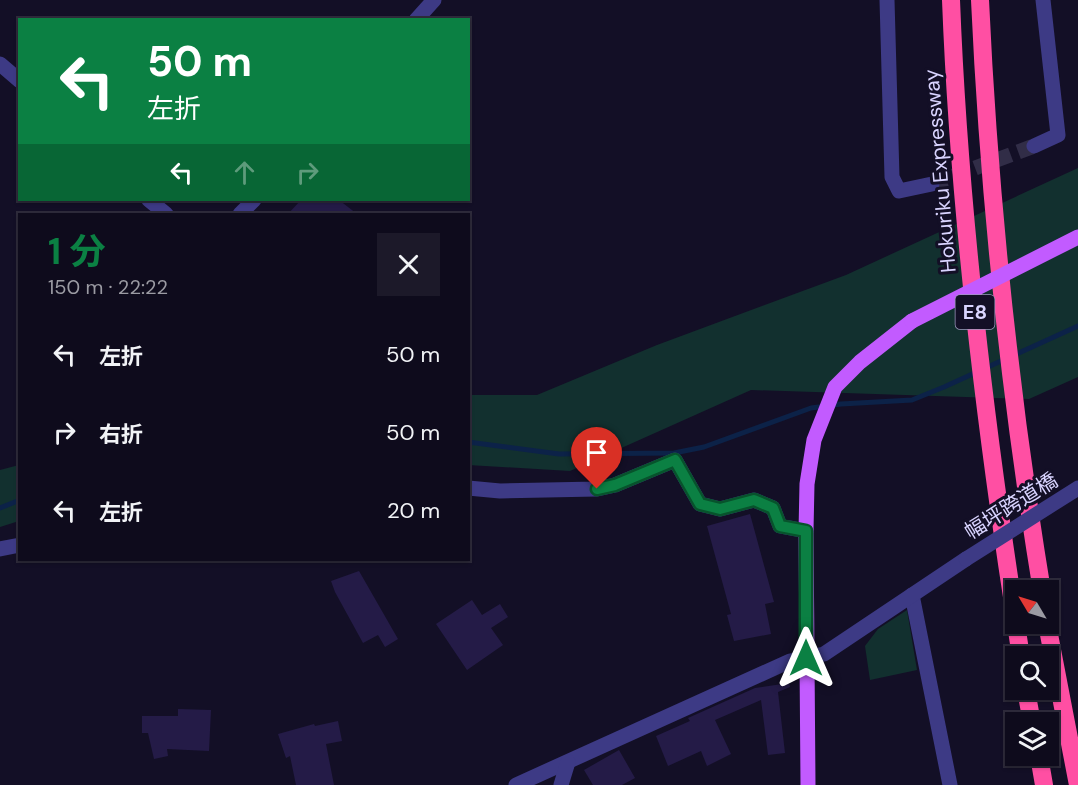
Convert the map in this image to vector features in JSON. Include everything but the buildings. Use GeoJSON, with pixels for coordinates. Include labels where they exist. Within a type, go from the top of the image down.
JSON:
{"type":"FeatureCollection","features":[{"type":"Feature","properties":{"kind":"highway","name":"Hokuriku Expressway"},"geometry":{"type":"LineString","coordinates":[[951,0],[954,80],[966,236],[982,382],[1010,580]]}},
{"type":"Feature","properties":{"kind":"highway","name":"E8"},"geometry":{"type":"LineString","coordinates":[[980,0],[994,199],[1011,377],[1040,580]]}},
{"type":"Feature","properties":{"kind":"highway"},"geometry":{"type":"LineString","coordinates":[[1049,634],[1078,785]]}},
{"type":"Feature","properties":{"kind":"highway"},"geometry":{"type":"LineString","coordinates":[[1041,766],[1044,785]]}},
{"type":"Feature","properties":{"kind":"main road"},"geometry":{"type":"LineString","coordinates":[[808,785],[807,484],[814,440],[835,387],[860,362],[912,321],[1078,237]]}},
{"type":"Feature","properties":{"kind":"street"},"geometry":{"type":"LineString","coordinates":[[418,18],[434,0]]}},
{"type":"Feature","properties":{"kind":"street"},"geometry":{"type":"LineString","coordinates":[[887,0],[892,177],[899,191],[933,184]]}},
{"type":"Feature","properties":{"kind":"street"},"geometry":{"type":"LineString","coordinates":[[1034,146],[1058,135],[1043,0]]}},
{"type":"Feature","properties":{"kind":"street"},"geometry":{"type":"LineString","coordinates":[[0,64],[18,79]]}},
{"type":"Feature","properties":{"kind":"street"},"geometry":{"type":"LineString","coordinates":[[150,201],[165,213]]}},
{"type":"Feature","properties":{"kind":"street"},"geometry":{"type":"LineString","coordinates":[[241,213],[253,201]]}},
{"type":"Feature","properties":{"kind":"street"},"geometry":{"type":"LineString","coordinates":[[470,488],[500,491],[597,489],[615,485],[675,460],[700,504],[720,509],[754,500],[773,508],[780,526],[806,531]]}},
{"type":"Feature","properties":{"kind":"street","name":"幅坪跨道橋"},"geometry":{"type":"LineString","coordinates":[[516,785],[790,661],[824,654],[966,559],[1078,488]]}},
{"type":"Feature","properties":{"kind":"street"},"geometry":{"type":"LineString","coordinates":[[0,549],[18,544]]}},
{"type":"Feature","properties":{"kind":"street"},"geometry":{"type":"LineString","coordinates":[[912,595],[950,785]]}},
{"type":"Feature","properties":{"kind":"street"},"geometry":{"type":"LineString","coordinates":[[561,785],[568,762]]}},
{"type":"Feature","properties":{"kind":"green space"},"geometry":{"type":"Polygon","coordinates":[[[1078,168],[1078,377],[1029,399],[751,390],[570,471],[470,465],[470,395],[537,395],[657,345],[846,275],[1078,168]]]}},
{"type":"Feature","properties":{"kind":"green space"},"geometry":{"type":"Polygon","coordinates":[[[18,465],[18,521],[0,527],[0,470],[18,465]]]}},
{"type":"Feature","properties":{"kind":"green space"},"geometry":{"type":"Polygon","coordinates":[[[907,610],[917,670],[870,680],[865,646],[878,629],[907,610]]]}},
{"type":"Feature","properties":{"kind":"waterway"},"geometry":{"type":"LineString","coordinates":[[470,442],[559,454],[674,453],[704,447],[811,408],[912,400],[1078,326]]}},
{"type":"Feature","properties":{"kind":"waterway"},"geometry":{"type":"LineString","coordinates":[[0,508],[18,501]]}},
{"type":"Feature","properties":{"kind":"tunnel"},"geometry":{"type":"LineString","coordinates":[[932,184],[1034,146]]}},
{"type":"Feature","properties":{"kind":"route"},"geometry":{"type":"LineString","coordinates":[[597,489],[615,485],[675,460],[700,504],[720,509],[754,500],[773,508],[780,526],[806,531],[806,658]]}}]}
